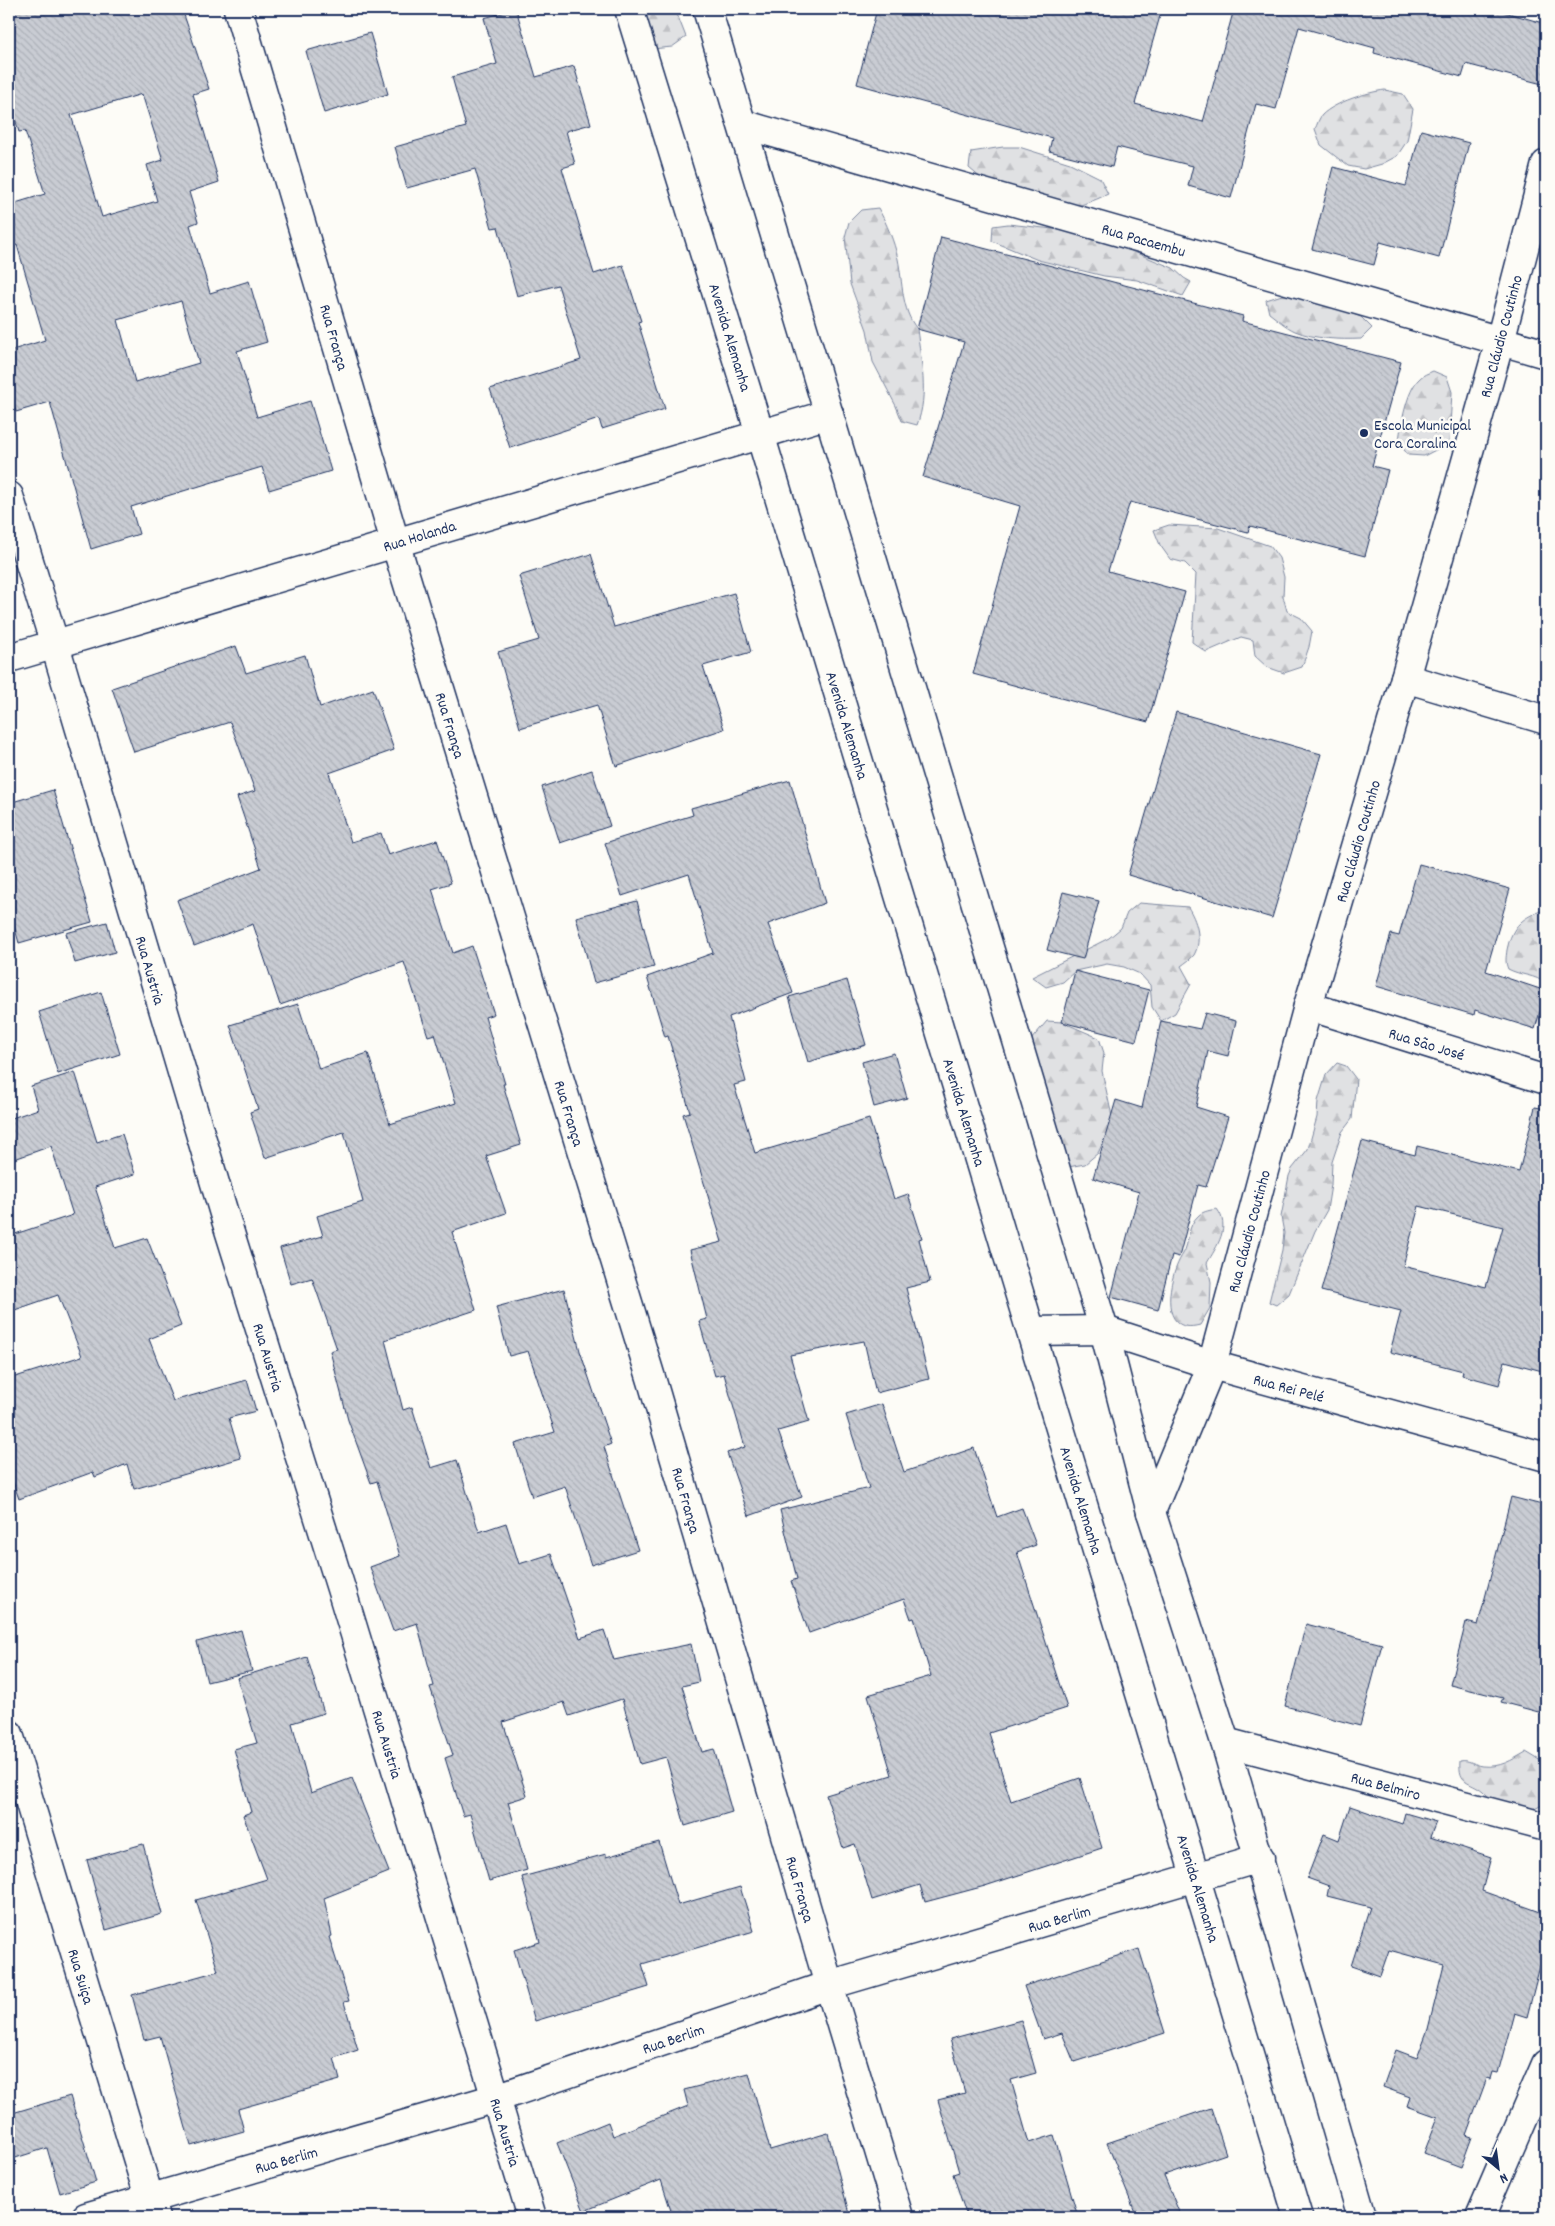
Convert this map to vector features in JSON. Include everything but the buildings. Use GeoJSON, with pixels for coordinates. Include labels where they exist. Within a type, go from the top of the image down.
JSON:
{"type":"FeatureCollection","features":[{"type":"Feature","properties":{"kind":"street","name":"Rua França"},"geometry":{"type":"LineString","coordinates":[[238,9],[395,542],[652,1381],[899,2217]]}},
{"type":"Feature","properties":{"kind":"street","name":"Avenida Alemanha"},"geometry":{"type":"LineString","coordinates":[[629,9],[760,434],[1298,2217]]}},
{"type":"Feature","properties":{"kind":"street"},"geometry":{"type":"LineString","coordinates":[[707,9],[1104,1330],[1151,1512],[1226,1742],[1362,2217]]}},
{"type":"Feature","properties":{"kind":"street","name":"Rua Pacaembu"},"geometry":{"type":"LineString","coordinates":[[742,124],[1546,354]]}},
{"type":"Feature","properties":{"kind":"street","name":"Rua Cláudio Coutinho"},"geometry":{"type":"LineString","coordinates":[[1151,1512],[1212,1365],[1308,1006],[1405,678],[1500,341],[1546,164]]}},
{"type":"Feature","properties":{"kind":"street","name":"Rua Holanda"},"geometry":{"type":"LineString","coordinates":[[9,658],[829,414]]}},
{"type":"Feature","properties":{"kind":"street","name":"Rua Austria"},"geometry":{"type":"LineString","coordinates":[[9,496],[55,644],[225,1217],[340,1585],[532,2217]]}},
{"type":"Feature","properties":{"kind":"street"},"geometry":{"type":"LineString","coordinates":[[1405,678],[1546,720]]}},
{"type":"Feature","properties":{"kind":"street","name":"Rua São José"},"geometry":{"type":"LineString","coordinates":[[1308,1006],[1546,1080]]}},
{"type":"Feature","properties":{"kind":"street","name":"Rua Rei Pelé"},"geometry":{"type":"LineString","coordinates":[[1031,1331],[1104,1330],[1212,1365],[1546,1457]]}},
{"type":"Feature","properties":{"kind":"street","name":"Rua Suiça"},"geometry":{"type":"LineString","coordinates":[[9,1734],[152,2208]]}},
{"type":"Feature","properties":{"kind":"street","name":"Rua Belmiro"},"geometry":{"type":"LineString","coordinates":[[1226,1742],[1546,1827]]}},
{"type":"Feature","properties":{"kind":"street","name":"Rua Berlim"},"geometry":{"type":"LineString","coordinates":[[86,2217],[152,2208],[496,2098],[829,1985],[1260,1858]]}},
{"type":"Feature","properties":{"kind":"street"},"geometry":{"type":"LineString","coordinates":[[1480,2217],[1546,2064]]}},
{"type":"Feature","properties":{"kind":"green space"},"geometry":{"type":"Polygon","coordinates":[[[637,9],[675,9],[686,37],[672,47],[652,49],[637,9]]]}},
{"type":"Feature","properties":{"kind":"green space"},"geometry":{"type":"Polygon","coordinates":[[[1385,90],[1403,94],[1413,109],[1407,141],[1397,156],[1382,164],[1364,169],[1348,166],[1321,145],[1315,129],[1319,120],[1328,110],[1343,102],[1361,95],[1385,90]]]}},
{"type":"Feature","properties":{"kind":"green space"},"geometry":{"type":"Polygon","coordinates":[[[1003,147],[1019,147],[1070,163],[1100,178],[1108,194],[1061,213],[982,179],[969,168],[971,152],[1003,147]]]}},
{"type":"Feature","properties":{"kind":"green space"},"geometry":{"type":"Polygon","coordinates":[[[878,208],[887,226],[898,259],[905,304],[917,329],[922,366],[923,402],[917,425],[902,421],[873,362],[867,330],[850,284],[845,237],[849,222],[861,210],[878,208]]]}},
{"type":"Feature","properties":{"kind":"green space"},"geometry":{"type":"Polygon","coordinates":[[[1008,224],[1071,231],[1105,240],[1173,268],[1191,282],[1183,296],[1137,280],[1104,276],[1038,260],[992,241],[993,226],[1008,224]]]}},
{"type":"Feature","properties":{"kind":"green space"},"geometry":{"type":"Polygon","coordinates":[[[1299,293],[1361,317],[1372,328],[1361,339],[1319,337],[1295,331],[1269,313],[1266,300],[1282,295],[1299,293]]]}},
{"type":"Feature","properties":{"kind":"green space"},"geometry":{"type":"Polygon","coordinates":[[[1433,371],[1447,377],[1452,392],[1449,443],[1424,456],[1408,455],[1399,443],[1405,409],[1415,384],[1422,376],[1433,371]]]}},
{"type":"Feature","properties":{"kind":"green space"},"geometry":{"type":"Polygon","coordinates":[[[1169,525],[1218,528],[1270,546],[1279,558],[1284,577],[1283,596],[1287,611],[1301,618],[1312,631],[1302,667],[1284,673],[1267,667],[1255,656],[1253,640],[1241,637],[1206,652],[1192,642],[1196,574],[1185,563],[1170,559],[1160,545],[1154,530],[1169,525]]]}},
{"type":"Feature","properties":{"kind":"green space"},"geometry":{"type":"Polygon","coordinates":[[[1139,903],[1188,907],[1196,924],[1198,936],[1197,949],[1194,955],[1181,966],[1191,984],[1175,1013],[1161,1021],[1152,1007],[1150,985],[1140,974],[1124,967],[1107,964],[1075,971],[1063,982],[1046,987],[1032,977],[1109,938],[1121,928],[1127,913],[1139,903]]]}},
{"type":"Feature","properties":{"kind":"green space"},"geometry":{"type":"Polygon","coordinates":[[[1546,909],[1546,984],[1537,978],[1508,969],[1506,960],[1509,941],[1515,928],[1531,915],[1546,909]]]}},
{"type":"Feature","properties":{"kind":"green space"},"geometry":{"type":"Polygon","coordinates":[[[1047,1021],[1062,1022],[1099,1038],[1104,1053],[1102,1071],[1113,1121],[1098,1153],[1085,1164],[1068,1167],[1030,1041],[1047,1021]]]}},
{"type":"Feature","properties":{"kind":"green space"},"geometry":{"type":"Polygon","coordinates":[[[1337,1063],[1346,1066],[1356,1079],[1352,1119],[1342,1132],[1332,1162],[1327,1210],[1315,1231],[1289,1294],[1276,1305],[1269,1302],[1282,1250],[1284,1233],[1281,1217],[1289,1176],[1292,1169],[1308,1149],[1317,1117],[1318,1101],[1326,1075],[1337,1063]]]}},
{"type":"Feature","properties":{"kind":"green space"},"geometry":{"type":"Polygon","coordinates":[[[1217,1209],[1223,1223],[1223,1230],[1207,1263],[1211,1282],[1210,1308],[1200,1325],[1186,1326],[1177,1322],[1172,1313],[1170,1302],[1174,1275],[1185,1250],[1190,1229],[1195,1219],[1203,1213],[1217,1209]]]}},
{"type":"Feature","properties":{"kind":"green space"},"geometry":{"type":"Polygon","coordinates":[[[1526,1752],[1546,1764],[1546,1802],[1525,1813],[1493,1805],[1484,1792],[1466,1781],[1461,1774],[1460,1761],[1483,1766],[1495,1766],[1506,1763],[1526,1752]]]}},
{"type":"Feature","properties":{"kind":"place","name":"Escola Municipal Cora Coralina"},"geometry":{"type":"Point","coordinates":[1364,433]}}]}
